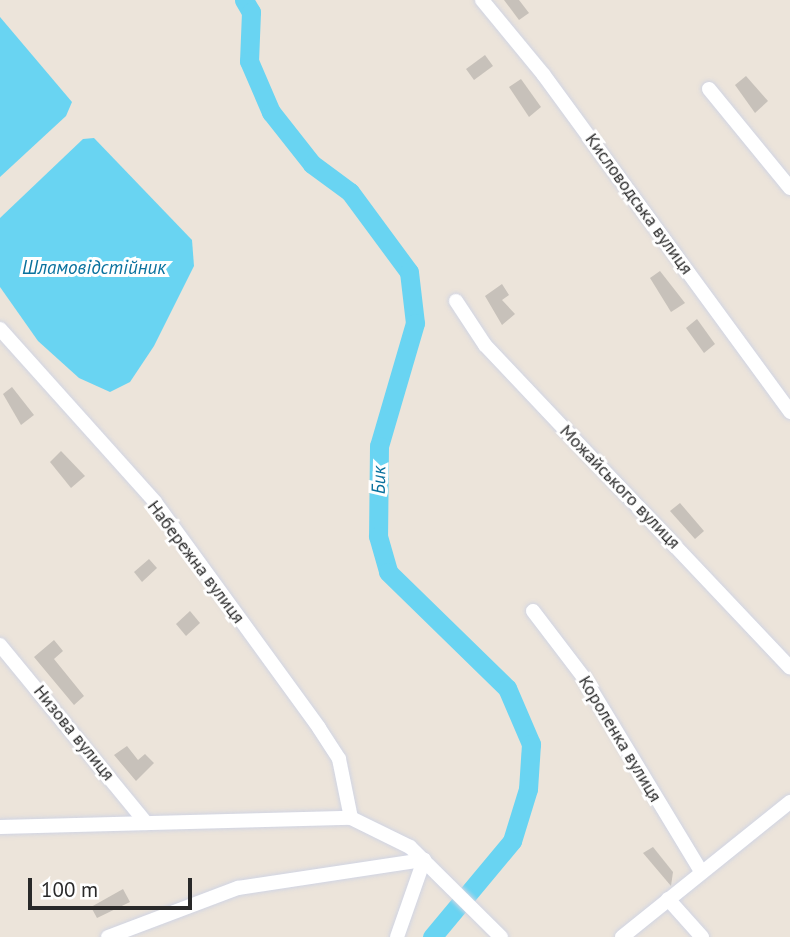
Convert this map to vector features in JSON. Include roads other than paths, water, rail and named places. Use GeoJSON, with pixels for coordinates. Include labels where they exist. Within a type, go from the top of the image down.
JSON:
{"type":"FeatureCollection","features":[{"type":"Feature","properties":{"kind":"street","name":"Кисловодська вулиця"},"geometry":{"type":"LineString","coordinates":[[482,0],[543,74],[790,412]]}},
{"type":"Feature","properties":{"kind":"street"},"geometry":{"type":"LineString","coordinates":[[709,89],[790,188]]}},
{"type":"Feature","properties":{"kind":"street","name":"Можайського вулиця"},"geometry":{"type":"LineString","coordinates":[[456,301],[485,345],[790,668]]}},
{"type":"Feature","properties":{"kind":"street","name":"Набережна вулиця"},"geometry":{"type":"LineString","coordinates":[[0,329],[155,502],[319,728],[339,759],[351,818]]}},
{"type":"Feature","properties":{"kind":"street","name":"Короленка вулиця"},"geometry":{"type":"LineString","coordinates":[[533,611],[584,678],[701,871]]}},
{"type":"Feature","properties":{"kind":"street","name":"Низова вулиця"},"geometry":{"type":"LineString","coordinates":[[0,645],[146,823]]}},
{"type":"Feature","properties":{"kind":"street"},"geometry":{"type":"LineString","coordinates":[[622,937],[790,802]]}},
{"type":"Feature","properties":{"kind":"street"},"geometry":{"type":"LineString","coordinates":[[0,827],[351,818],[424,860],[454,884],[501,937]]}},
{"type":"Feature","properties":{"kind":"street"},"geometry":{"type":"LineString","coordinates":[[108,937],[238,888],[424,860]]}},
{"type":"Feature","properties":{"kind":"street"},"geometry":{"type":"LineString","coordinates":[[397,937],[424,860]]}},
{"type":"Feature","properties":{"kind":"street"},"geometry":{"type":"LineString","coordinates":[[668,900],[702,937]]}},
{"type":"Feature","properties":{"kind":"water"},"geometry":{"type":"Polygon","coordinates":[[[0,17],[72,102],[66,116],[0,177],[0,17]]]}},
{"type":"Feature","properties":{"kind":"water","name":"Шламовідстійник"},"geometry":{"type":"Polygon","coordinates":[[[94,138],[192,240],[194,266],[154,346],[130,382],[110,392],[79,378],[38,341],[0,287],[0,218],[83,139],[94,138]]]}},
{"type":"Feature","properties":{"kind":"waterway","name":"Бик"},"geometry":{"type":"LineString","coordinates":[[244,0],[251,12],[249,61],[271,112],[312,164],[350,192],[409,272],[415,323],[379,446],[378,536],[388,572],[507,688],[531,744],[528,789],[512,841],[432,937]]}}]}
